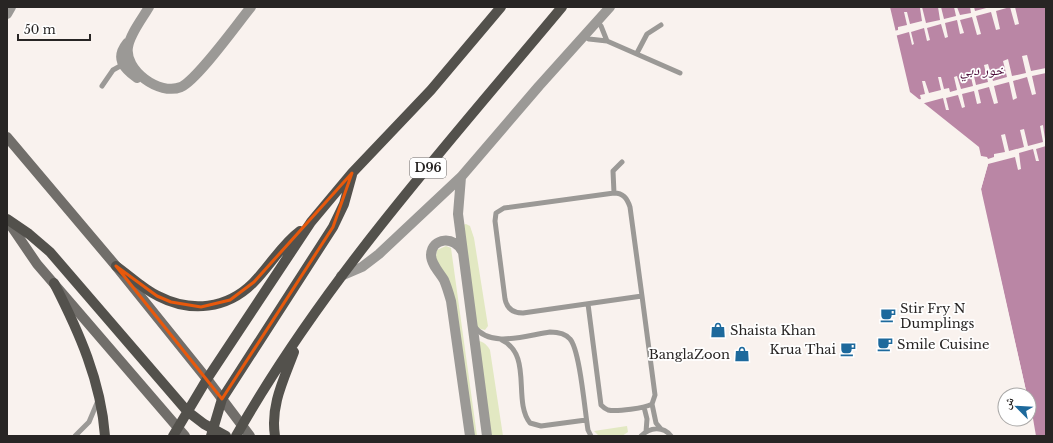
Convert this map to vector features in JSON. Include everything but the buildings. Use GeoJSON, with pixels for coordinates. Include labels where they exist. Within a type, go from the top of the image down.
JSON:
{"type":"FeatureCollection","features":[{"type":"Feature","properties":{"kind":"main road"},"geometry":{"type":"LineString","coordinates":[[175,432],[207,379],[311,222],[352,173],[431,90],[501,7]]}},
{"type":"Feature","properties":{"kind":"main road","name":"D96"},"geometry":{"type":"LineString","coordinates":[[242,426],[301,334],[341,276],[400,200],[562,7]]}},
{"type":"Feature","properties":{"kind":"main road"},"geometry":{"type":"LineString","coordinates":[[7,137],[116,266],[207,379],[250,436]]}},
{"type":"Feature","properties":{"kind":"main road"},"geometry":{"type":"LineString","coordinates":[[212,432],[222,399],[333,227],[344,204],[352,173]]}},
{"type":"Feature","properties":{"kind":"main road"},"geometry":{"type":"LineString","coordinates":[[7,220],[37,264],[175,432],[185,436]]}},
{"type":"Feature","properties":{"kind":"main road"},"geometry":{"type":"LineString","coordinates":[[7,220],[29,234],[50,252],[187,411],[212,432],[226,436]]}},
{"type":"Feature","properties":{"kind":"main road"},"geometry":{"type":"LineString","coordinates":[[116,266],[157,296],[171,302],[201,308],[216,305],[230,300],[243,292],[254,282],[285,245],[311,222]]}},
{"type":"Feature","properties":{"kind":"main road"},"geometry":{"type":"LineString","coordinates":[[54,284],[83,343],[98,394],[105,436]]}},
{"type":"Feature","properties":{"kind":"main road"},"geometry":{"type":"LineString","coordinates":[[275,436],[274,411],[277,397],[301,334]]}},
{"type":"Feature","properties":{"kind":"main road"},"geometry":{"type":"LineString","coordinates":[[236,436],[242,426]]}},
{"type":"Feature","properties":{"kind":"street"},"geometry":{"type":"LineString","coordinates":[[7,14],[11,7]]}},
{"type":"Feature","properties":{"kind":"street"},"geometry":{"type":"LineString","coordinates":[[145,81],[130,73],[122,65],[121,54],[150,7]]}},
{"type":"Feature","properties":{"kind":"street"},"geometry":{"type":"LineString","coordinates":[[133,35],[128,48],[130,63],[134,69],[145,81],[160,93],[176,95],[189,88],[198,72],[251,7]]}},
{"type":"Feature","properties":{"kind":"street"},"geometry":{"type":"LineString","coordinates":[[341,276],[362,267],[379,254],[460,177],[538,86],[610,7]]}},
{"type":"Feature","properties":{"kind":"street"},"geometry":{"type":"LineString","coordinates":[[460,177],[458,201],[463,253],[487,436]]}},
{"type":"Feature","properties":{"kind":"street"},"geometry":{"type":"LineString","coordinates":[[463,253],[455,242],[442,240],[432,250],[431,257],[444,281],[451,301],[470,436]]}},
{"type":"Feature","properties":{"kind":"lane"},"geometry":{"type":"LineString","coordinates":[[597,22],[601,26],[607,41]]}},
{"type":"Feature","properties":{"kind":"lane"},"geometry":{"type":"LineString","coordinates":[[637,54],[647,34],[661,26]]}},
{"type":"Feature","properties":{"kind":"lane"},"geometry":{"type":"LineString","coordinates":[[584,36],[589,39],[607,41],[680,73]]}},
{"type":"Feature","properties":{"kind":"lane"},"geometry":{"type":"LineString","coordinates":[[102,86],[113,70],[122,65]]}},
{"type":"Feature","properties":{"kind":"lane"},"geometry":{"type":"LineString","coordinates":[[614,193],[613,171],[622,162]]}},
{"type":"Feature","properties":{"kind":"lane"},"geometry":{"type":"LineString","coordinates":[[642,296],[523,313],[511,310],[505,299],[495,217],[496,213],[504,208],[614,193],[622,194],[628,201],[642,296],[655,395],[652,404],[656,423],[661,429],[672,436]]}},
{"type":"Feature","properties":{"kind":"lane"},"geometry":{"type":"LineString","coordinates":[[588,304],[601,405],[604,408],[613,411],[644,407],[652,404]]}},
{"type":"Feature","properties":{"kind":"lane"},"geometry":{"type":"LineString","coordinates":[[471,323],[483,335],[500,339],[511,345],[518,355],[526,413],[530,423],[541,426],[586,420]]}},
{"type":"Feature","properties":{"kind":"lane"},"geometry":{"type":"LineString","coordinates":[[500,339],[550,332],[557,332],[570,339],[576,351],[586,420],[591,436]]}},
{"type":"Feature","properties":{"kind":"lane"},"geometry":{"type":"LineString","coordinates":[[75,436],[93,416],[98,394]]}},
{"type":"Feature","properties":{"kind":"lane"},"geometry":{"type":"LineString","coordinates":[[642,435],[647,419],[644,407]]}},
{"type":"Feature","properties":{"kind":"lane"},"geometry":{"type":"LineString","coordinates":[[642,435],[650,429],[661,429]]}},
{"type":"Feature","properties":{"kind":"highlighted area"},"geometry":{"type":"Polygon","coordinates":[[[352,173],[333,227],[222,399],[116,266],[157,296],[171,302],[201,307],[230,300],[254,282],[352,173]]]}},
{"type":"Feature","properties":{"kind":"green space"},"geometry":{"type":"Polygon","coordinates":[[[466,224],[470,226],[474,238],[488,326],[485,330],[477,328],[459,226],[466,224]]]}},
{"type":"Feature","properties":{"kind":"green space"},"geometry":{"type":"Polygon","coordinates":[[[446,246],[451,248],[477,436],[471,436],[452,300],[435,263],[437,250],[446,246]]]}},
{"type":"Feature","properties":{"kind":"green space"},"geometry":{"type":"Polygon","coordinates":[[[474,340],[484,343],[490,350],[503,436],[489,436],[474,340]]]}},
{"type":"Feature","properties":{"kind":"green space"},"geometry":{"type":"Polygon","coordinates":[[[627,426],[628,432],[622,436],[599,436],[594,431],[627,426]]]}},
{"type":"Feature","properties":{"kind":"water","name":"خور دبي"},"geometry":{"type":"Polygon","coordinates":[[[890,7],[1046,7],[1046,436],[1036,436],[1034,427],[1037,427],[1037,387],[1025,387],[982,197],[981,189],[989,161],[987,157],[981,156],[979,147],[910,92],[890,7]]]}},
{"type":"Feature","properties":{"kind":"pier"},"geometry":{"type":"Polygon","coordinates":[[[922,7],[926,23],[940,20],[938,7],[941,7],[944,19],[956,16],[954,7],[957,7],[960,15],[971,13],[970,7],[974,7],[975,11],[990,7],[1010,7],[996,11],[1000,29],[996,30],[991,12],[976,16],[981,34],[977,35],[972,17],[960,20],[964,33],[960,34],[957,20],[945,23],[948,37],[945,38],[941,24],[927,28],[930,40],[927,41],[924,28],[911,32],[914,44],[912,45],[909,32],[895,36],[894,31],[898,30],[898,27],[907,25],[904,12],[907,12],[910,24],[922,21],[920,8],[922,7]]]}},
{"type":"Feature","properties":{"kind":"pier"},"geometry":{"type":"Polygon","coordinates":[[[1010,7],[1015,7],[1019,24],[1015,25],[1010,7]]]}},
{"type":"Feature","properties":{"kind":"pier"},"geometry":{"type":"Polygon","coordinates":[[[1027,55],[1031,71],[1046,68],[1046,73],[1032,76],[1036,94],[1032,95],[1027,77],[1013,81],[1017,98],[1013,100],[1009,82],[994,86],[998,103],[994,104],[989,87],[978,90],[981,103],[977,104],[974,91],[962,94],[965,107],[962,108],[958,95],[946,98],[949,110],[946,110],[943,98],[921,104],[917,100],[921,99],[920,95],[925,94],[922,81],[925,81],[929,93],[941,90],[938,77],[941,77],[944,89],[949,88],[950,92],[957,90],[954,77],[957,76],[961,89],[973,86],[970,73],[973,72],[976,85],[988,82],[984,65],[988,64],[993,81],[1007,77],[1003,61],[1008,59],[1012,76],[1026,73],[1022,56],[1027,55]]]}},
{"type":"Feature","properties":{"kind":"pier"},"geometry":{"type":"Polygon","coordinates":[[[1043,125],[1046,146],[1036,149],[1039,161],[1036,161],[1033,149],[1019,153],[1021,169],[1018,170],[1015,157],[988,164],[981,189],[1025,387],[1023,387],[980,198],[979,188],[987,161],[981,156],[988,159],[994,157],[994,154],[1005,152],[1001,135],[1005,134],[1009,151],[1024,147],[1020,130],[1024,129],[1028,146],[1043,142],[1040,126],[1043,125]]]}},
{"type":"Feature","properties":{"kind":"place","name":"Stir Fry N Dumplings"},"geometry":{"type":"Point","coordinates":[888,315]}},
{"type":"Feature","properties":{"kind":"place","name":"Shaista Khan"},"geometry":{"type":"Point","coordinates":[718,330]}},
{"type":"Feature","properties":{"kind":"place","name":"Smile Cuisine"},"geometry":{"type":"Point","coordinates":[885,344]}},
{"type":"Feature","properties":{"kind":"place","name":"Krua Thai"},"geometry":{"type":"Point","coordinates":[848,349]}},
{"type":"Feature","properties":{"kind":"place","name":"BanglaZoon"},"geometry":{"type":"Point","coordinates":[742,354]}}]}
